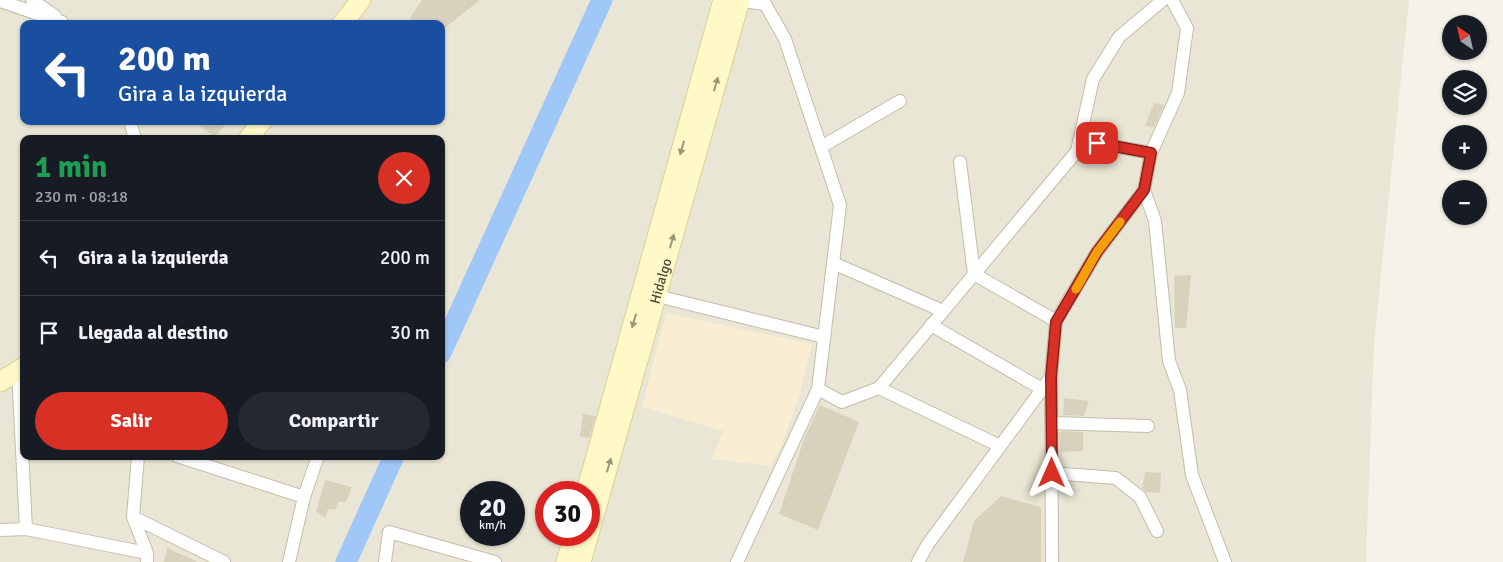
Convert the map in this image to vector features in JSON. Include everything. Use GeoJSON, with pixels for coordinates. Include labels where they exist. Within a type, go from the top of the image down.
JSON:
{"type":"FeatureCollection","features":[{"type":"Feature","properties":{"kind":"main road"},"geometry":{"type":"LineString","coordinates":[[338,20],[355,0]]}},
{"type":"Feature","properties":{"kind":"main road"},"geometry":{"type":"LineString","coordinates":[[345,20],[361,0]]}},
{"type":"Feature","properties":{"kind":"main road","name":"Hidalgo"},"geometry":{"type":"LineString","coordinates":[[590,481],[649,294],[734,0]]}},
{"type":"Feature","properties":{"kind":"main road"},"geometry":{"type":"LineString","coordinates":[[245,135],[253,125]]}},
{"type":"Feature","properties":{"kind":"main road"},"geometry":{"type":"LineString","coordinates":[[251,135],[259,125]]}},
{"type":"Feature","properties":{"kind":"main road","name":"Hidalgo"},"geometry":{"type":"LineString","coordinates":[[581,562],[649,294]]}},
{"type":"Feature","properties":{"kind":"main road"},"geometry":{"type":"LineString","coordinates":[[0,382],[20,373]]}},
{"type":"Feature","properties":{"kind":"main road"},"geometry":{"type":"LineString","coordinates":[[0,389],[20,374]]}},
{"type":"Feature","properties":{"kind":"main road"},"geometry":{"type":"LineString","coordinates":[[566,562],[571,546]]}},
{"type":"Feature","properties":{"kind":"street"},"geometry":{"type":"LineString","coordinates":[[734,0],[765,4],[785,39],[840,205],[818,388],[737,562]]}},
{"type":"Feature","properties":{"kind":"street"},"geometry":{"type":"LineString","coordinates":[[818,388],[842,402],[879,388],[1077,151],[1093,79],[1119,37],[1163,0]]}},
{"type":"Feature","properties":{"kind":"street"},"geometry":{"type":"LineString","coordinates":[[1052,562],[1051,377],[1056,322],[1097,252],[1144,190],[1151,153],[1178,93],[1187,28],[1172,0]]}},
{"type":"Feature","properties":{"kind":"street"},"geometry":{"type":"LineString","coordinates":[[0,1],[35,4],[59,20]]}},
{"type":"Feature","properties":{"kind":"street"},"geometry":{"type":"LineString","coordinates":[[820,147],[900,101]]}},
{"type":"Feature","properties":{"kind":"street"},"geometry":{"type":"LineString","coordinates":[[1079,140],[1151,153]]}},
{"type":"Feature","properties":{"kind":"street"},"geometry":{"type":"LineString","coordinates":[[960,162],[974,274]]}},
{"type":"Feature","properties":{"kind":"street"},"geometry":{"type":"LineString","coordinates":[[1144,190],[1155,221],[1170,361],[1180,390],[1192,475],[1225,562]]}},
{"type":"Feature","properties":{"kind":"street"},"geometry":{"type":"LineString","coordinates":[[833,262],[943,312]]}},
{"type":"Feature","properties":{"kind":"street"},"geometry":{"type":"LineString","coordinates":[[974,274],[1056,322]]}},
{"type":"Feature","properties":{"kind":"street"},"geometry":{"type":"LineString","coordinates":[[649,294],[824,337]]}},
{"type":"Feature","properties":{"kind":"street"},"geometry":{"type":"LineString","coordinates":[[931,325],[1042,390]]}},
{"type":"Feature","properties":{"kind":"street"},"geometry":{"type":"LineString","coordinates":[[918,562],[928,544],[1051,377]]}},
{"type":"Feature","properties":{"kind":"street"},"geometry":{"type":"LineString","coordinates":[[879,388],[1000,446]]}},
{"type":"Feature","properties":{"kind":"street"},"geometry":{"type":"LineString","coordinates":[[1051,423],[1148,426]]}},
{"type":"Feature","properties":{"kind":"street"},"geometry":{"type":"LineString","coordinates":[[24,460],[26,529]]}},
{"type":"Feature","properties":{"kind":"street"},"geometry":{"type":"LineString","coordinates":[[138,460],[133,517],[147,557]]}},
{"type":"Feature","properties":{"kind":"street"},"geometry":{"type":"LineString","coordinates":[[189,460],[304,497]]}},
{"type":"Feature","properties":{"kind":"street"},"geometry":{"type":"LineString","coordinates":[[289,562],[304,497],[317,460]]}},
{"type":"Feature","properties":{"kind":"street"},"geometry":{"type":"LineString","coordinates":[[1052,473],[1116,478],[1140,496],[1157,532]]}},
{"type":"Feature","properties":{"kind":"street"},"geometry":{"type":"LineString","coordinates":[[133,517],[224,562]]}},
{"type":"Feature","properties":{"kind":"street"},"geometry":{"type":"LineString","coordinates":[[0,530],[26,529],[147,557]]}},
{"type":"Feature","properties":{"kind":"street"},"geometry":{"type":"LineString","coordinates":[[384,562],[390,532],[495,562]]}},
{"type":"Feature","properties":{"kind":"shaded area"},"geometry":{"type":"Polygon","coordinates":[[[0,0],[1409,0],[1374,343],[1366,562],[0,562],[0,0]]]}},
{"type":"Feature","properties":{"kind":"shaded area"},"geometry":{"type":"Polygon","coordinates":[[[666,313],[812,344],[799,397],[781,447],[770,466],[712,459],[723,431],[642,407],[666,313]]]}},
{"type":"Feature","properties":{"kind":"building"},"geometry":{"type":"Polygon","coordinates":[[[422,0],[480,0],[445,28],[445,20],[413,20],[410,18],[422,0]]]}},
{"type":"Feature","properties":{"kind":"building"},"geometry":{"type":"Polygon","coordinates":[[[1154,103],[1164,105],[1154,127],[1145,126],[1154,103]]]}},
{"type":"Feature","properties":{"kind":"building"},"geometry":{"type":"Polygon","coordinates":[[[198,125],[225,125],[217,135],[212,135],[198,125]]]}},
{"type":"Feature","properties":{"kind":"building"},"geometry":{"type":"Polygon","coordinates":[[[1191,275],[1186,328],[1175,328],[1174,276],[1191,275]]]}},
{"type":"Feature","properties":{"kind":"building"},"geometry":{"type":"Polygon","coordinates":[[[1064,398],[1089,401],[1084,416],[1063,415],[1064,398]]]}},
{"type":"Feature","properties":{"kind":"building"},"geometry":{"type":"Polygon","coordinates":[[[820,405],[859,422],[818,530],[779,514],[804,439],[820,405]]]}},
{"type":"Feature","properties":{"kind":"building"},"geometry":{"type":"Polygon","coordinates":[[[583,414],[596,416],[589,438],[580,436],[583,414]]]}},
{"type":"Feature","properties":{"kind":"building"},"geometry":{"type":"Polygon","coordinates":[[[1062,431],[1083,432],[1083,451],[1060,452],[1059,433],[1062,431]]]}},
{"type":"Feature","properties":{"kind":"building"},"geometry":{"type":"Polygon","coordinates":[[[1145,472],[1161,473],[1160,493],[1146,492],[1142,488],[1145,472]]]}},
{"type":"Feature","properties":{"kind":"building"},"geometry":{"type":"Polygon","coordinates":[[[325,480],[352,487],[346,502],[338,502],[335,510],[328,509],[325,518],[316,512],[325,480]]]}},
{"type":"Feature","properties":{"kind":"building"},"geometry":{"type":"Polygon","coordinates":[[[1001,496],[1041,507],[1041,562],[963,562],[974,521],[1001,496]]]}},
{"type":"Feature","properties":{"kind":"building"},"geometry":{"type":"Polygon","coordinates":[[[167,548],[198,562],[164,562],[167,548]]]}},
{"type":"Feature","properties":{"kind":"waterway"},"geometry":{"type":"LineString","coordinates":[[445,344],[602,0]]}},
{"type":"Feature","properties":{"kind":"waterway"},"geometry":{"type":"LineString","coordinates":[[346,562],[392,460]]}},
{"type":"Feature","properties":{"kind":"slow traffic"},"geometry":{"type":"LineString","coordinates":[[1076,289],[1097,252],[1120,222]]}},
{"type":"Feature","properties":{"kind":"route"},"geometry":{"type":"LineString","coordinates":[[1052,473],[1051,377],[1056,322],[1097,252],[1144,190],[1149,170],[1151,153],[1097,143]]}}]}
